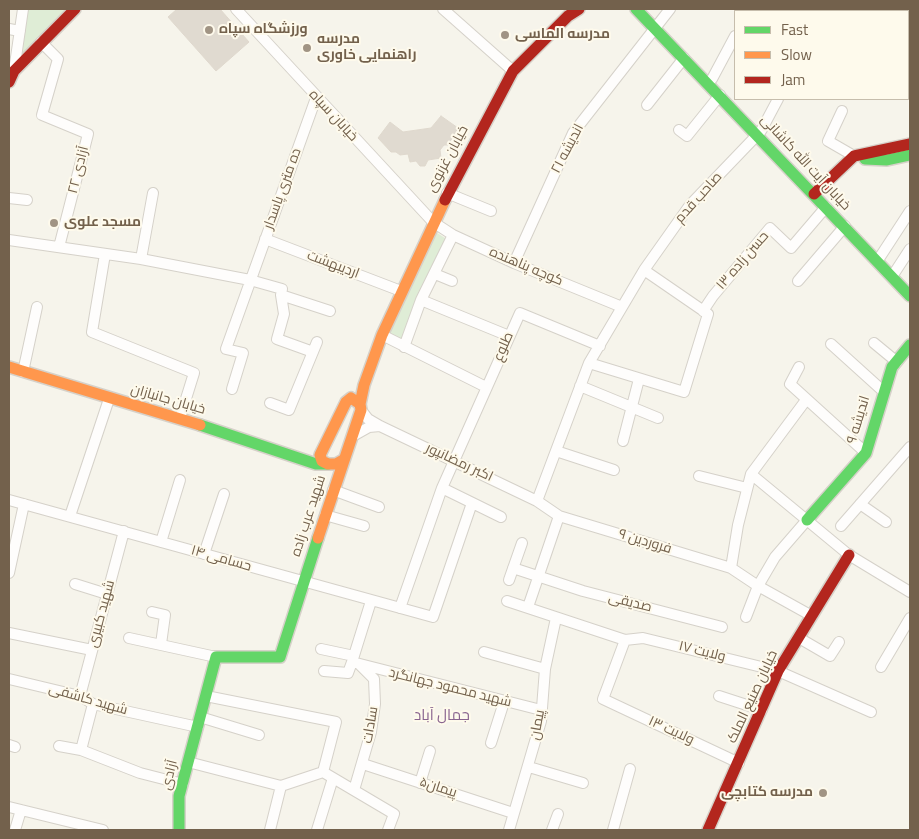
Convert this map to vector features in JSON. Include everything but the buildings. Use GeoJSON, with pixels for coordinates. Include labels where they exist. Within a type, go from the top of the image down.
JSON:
{"type":"FeatureCollection","features":[{"type":"Feature","properties":{"kind":"street"},"geometry":{"type":"LineString","coordinates":[[9,82],[14,71],[24,9]]}},
{"type":"Feature","properties":{"kind":"street"},"geometry":{"type":"LineString","coordinates":[[14,71],[75,9]]}},
{"type":"Feature","properties":{"kind":"street","name":"خیابان سپاه"},"geometry":{"type":"LineString","coordinates":[[236,9],[316,98],[433,222]]}},
{"type":"Feature","properties":{"kind":"street"},"geometry":{"type":"LineString","coordinates":[[443,9],[512,70]]}},
{"type":"Feature","properties":{"kind":"street","name":"خیابان غزنوی"},"geometry":{"type":"LineString","coordinates":[[357,404],[382,335],[433,222],[512,70],[570,12],[579,9]]}},
{"type":"Feature","properties":{"kind":"street","name":"خیابان آیت الله کاشانی"},"geometry":{"type":"LineString","coordinates":[[636,9],[656,25],[712,79],[816,193],[910,288]]}},
{"type":"Feature","properties":{"kind":"street","name":"خیابان آیت الله کاشانی"},"geometry":{"type":"LineString","coordinates":[[645,9],[684,58],[720,96],[760,133]]}},
{"type":"Feature","properties":{"kind":"street","name":"اندیشه ۲۱"},"geometry":{"type":"LineString","coordinates":[[514,263],[573,133],[670,9]]}},
{"type":"Feature","properties":{"kind":"street"},"geometry":{"type":"LineString","coordinates":[[9,29],[20,31]]}},
{"type":"Feature","properties":{"kind":"street"},"geometry":{"type":"LineString","coordinates":[[712,79],[734,38]]}},
{"type":"Feature","properties":{"kind":"street","name":"آزادی ۲۲"},"geometry":{"type":"LineString","coordinates":[[41,42],[58,59],[42,115],[88,134],[59,247]]}},
{"type":"Feature","properties":{"kind":"street"},"geometry":{"type":"LineString","coordinates":[[647,105],[684,58]]}},
{"type":"Feature","properties":{"kind":"street"},"geometry":{"type":"LineString","coordinates":[[683,133],[720,96]]}},
{"type":"Feature","properties":{"kind":"street","name":"ده متری پاسدار"},"geometry":{"type":"LineString","coordinates":[[232,389],[243,353],[226,349],[316,98]]}},
{"type":"Feature","properties":{"kind":"street","name":"صاحب قدم"},"geometry":{"type":"LineString","coordinates":[[537,500],[589,363],[644,270],[690,205],[760,133],[777,100]]}},
{"type":"Feature","properties":{"kind":"street"},"geometry":{"type":"LineString","coordinates":[[842,111],[828,141],[854,156],[872,161],[910,155]]}},
{"type":"Feature","properties":{"kind":"street"},"geometry":{"type":"LineString","coordinates":[[816,193],[854,156],[910,144]]}},
{"type":"Feature","properties":{"kind":"street"},"geometry":{"type":"LineString","coordinates":[[447,192],[491,211]]}},
{"type":"Feature","properties":{"kind":"street"},"geometry":{"type":"LineString","coordinates":[[141,259],[154,193]]}},
{"type":"Feature","properties":{"kind":"street","name":"خیابان آیت الله کاشانی"},"geometry":{"type":"LineString","coordinates":[[816,193],[844,226],[910,296]]}},
{"type":"Feature","properties":{"kind":"street"},"geometry":{"type":"LineString","coordinates":[[9,198],[27,200]]}},
{"type":"Feature","properties":{"kind":"street","name":"حسن زاده ۱۳"},"geometry":{"type":"LineString","coordinates":[[703,311],[712,296],[770,228],[791,248],[826,206]]}},
{"type":"Feature","properties":{"kind":"street"},"geometry":{"type":"LineString","coordinates":[[880,257],[910,211]]}},
{"type":"Feature","properties":{"kind":"street","name":"کوچه پناهنده"},"geometry":{"type":"LineString","coordinates":[[433,222],[453,235],[514,263],[622,307]]}},
{"type":"Feature","properties":{"kind":"street"},"geometry":{"type":"LineString","coordinates":[[798,281],[844,226]]}},
{"type":"Feature","properties":{"kind":"street"},"geometry":{"type":"LineString","coordinates":[[404,347],[421,300],[453,235]]}},
{"type":"Feature","properties":{"kind":"street","name":"اردیبهشت"},"geometry":{"type":"LineString","coordinates":[[265,238],[401,292]]}},
{"type":"Feature","properties":{"kind":"street"},"geometry":{"type":"LineString","coordinates":[[9,240],[141,259],[250,280],[282,289],[284,314],[277,339],[313,352]]}},
{"type":"Feature","properties":{"kind":"street"},"geometry":{"type":"LineString","coordinates":[[895,272],[910,249]]}},
{"type":"Feature","properties":{"kind":"street"},"geometry":{"type":"LineString","coordinates":[[106,254],[92,332],[194,373],[180,418]]}},
{"type":"Feature","properties":{"kind":"street"},"geometry":{"type":"LineString","coordinates":[[589,363],[684,392],[708,314],[644,270]]}},
{"type":"Feature","properties":{"kind":"street"},"geometry":{"type":"LineString","coordinates":[[435,274],[452,281]]}},
{"type":"Feature","properties":{"kind":"street"},"geometry":{"type":"LineString","coordinates":[[281,295],[330,311]]}},
{"type":"Feature","properties":{"kind":"street"},"geometry":{"type":"LineString","coordinates":[[421,300],[509,336]]}},
{"type":"Feature","properties":{"kind":"street"},"geometry":{"type":"LineString","coordinates":[[23,372],[37,307]]}},
{"type":"Feature","properties":{"kind":"street","name":"طلوع"},"geometry":{"type":"LineString","coordinates":[[442,488],[520,313],[600,346]]}},
{"type":"Feature","properties":{"kind":"street"},"geometry":{"type":"LineString","coordinates":[[382,335],[486,387]]}},
{"type":"Feature","properties":{"kind":"street"},"geometry":{"type":"LineString","coordinates":[[270,403],[289,410],[318,342]]}},
{"type":"Feature","properties":{"kind":"street"},"geometry":{"type":"LineString","coordinates":[[874,343],[896,362]]}},
{"type":"Feature","properties":{"kind":"street"},"geometry":{"type":"LineString","coordinates":[[831,344],[883,391]]}},
{"type":"Feature","properties":{"kind":"street","name":"اندیشه ۹"},"geometry":{"type":"LineString","coordinates":[[807,520],[866,452],[883,391],[892,367],[910,346]]}},
{"type":"Feature","properties":{"kind":"street"},"geometry":{"type":"LineString","coordinates":[[799,367],[790,384],[866,452]]}},
{"type":"Feature","properties":{"kind":"street","name":"خیابان جانبازان"},"geometry":{"type":"LineString","coordinates":[[9,368],[180,418],[303,458],[320,455]]}},
{"type":"Feature","properties":{"kind":"street"},"geometry":{"type":"LineString","coordinates":[[623,441],[639,379]]}},
{"type":"Feature","properties":{"kind":"street"},"geometry":{"type":"LineString","coordinates":[[580,386],[658,418]]}},
{"type":"Feature","properties":{"kind":"street"},"geometry":{"type":"LineString","coordinates":[[70,516],[108,398]]}},
{"type":"Feature","properties":{"kind":"street"},"geometry":{"type":"LineString","coordinates":[[731,568],[738,525],[751,474],[806,400]]}},
{"type":"Feature","properties":{"kind":"street"},"geometry":{"type":"LineString","coordinates":[[328,464],[322,460],[320,455],[337,418],[357,404]]}},
{"type":"Feature","properties":{"kind":"street","name":"اکبر رمضانپور"},"geometry":{"type":"LineString","coordinates":[[357,404],[368,419],[380,426],[537,500],[559,516]]}},
{"type":"Feature","properties":{"kind":"street","name":"شهید عرب زاده"},"geometry":{"type":"LineString","coordinates":[[216,657],[280,657],[333,490],[353,436],[357,404]]}},
{"type":"Feature","properties":{"kind":"street"},"geometry":{"type":"LineString","coordinates":[[353,436],[369,427],[380,426]]}},
{"type":"Feature","properties":{"kind":"street"},"geometry":{"type":"LineString","coordinates":[[841,526],[910,447]]}},
{"type":"Feature","properties":{"kind":"street"},"geometry":{"type":"LineString","coordinates":[[556,451],[614,470]]}},
{"type":"Feature","properties":{"kind":"street"},"geometry":{"type":"LineString","coordinates":[[303,458],[316,464],[336,464],[343,460]]}},
{"type":"Feature","properties":{"kind":"street"},"geometry":{"type":"LineString","coordinates":[[751,474],[849,555],[910,592]]}},
{"type":"Feature","properties":{"kind":"street"},"geometry":{"type":"LineString","coordinates":[[699,476],[748,488]]}},
{"type":"Feature","properties":{"kind":"street"},"geometry":{"type":"LineString","coordinates":[[161,542],[180,480]]}},
{"type":"Feature","properties":{"kind":"street"},"geometry":{"type":"LineString","coordinates":[[400,608],[442,488],[501,517]]}},
{"type":"Feature","properties":{"kind":"street"},"geometry":{"type":"LineString","coordinates":[[333,490],[379,507]]}},
{"type":"Feature","properties":{"kind":"street"},"geometry":{"type":"LineString","coordinates":[[204,554],[224,494]]}},
{"type":"Feature","properties":{"kind":"street","name":"حسامی ۱۴"},"geometry":{"type":"LineString","coordinates":[[9,500],[433,617],[472,503]]}},
{"type":"Feature","properties":{"kind":"street"},"geometry":{"type":"LineString","coordinates":[[9,573],[24,504]]}},
{"type":"Feature","properties":{"kind":"street"},"geometry":{"type":"LineString","coordinates":[[860,504],[886,522]]}},
{"type":"Feature","properties":{"kind":"street"},"geometry":{"type":"LineString","coordinates":[[325,515],[364,526]]}},
{"type":"Feature","properties":{"kind":"street"},"geometry":{"type":"LineString","coordinates":[[528,607],[559,516]]}},
{"type":"Feature","properties":{"kind":"street","name":"فروردین ۹"},"geometry":{"type":"LineString","coordinates":[[559,516],[731,568],[758,586],[812,616]]}},
{"type":"Feature","properties":{"kind":"street"},"geometry":{"type":"LineString","coordinates":[[746,617],[758,586],[784,544],[807,520]]}},
{"type":"Feature","properties":{"kind":"street","name":"شهید کبیری"},"geometry":{"type":"LineString","coordinates":[[80,696],[124,531]]}},
{"type":"Feature","properties":{"kind":"street"},"geometry":{"type":"LineString","coordinates":[[509,580],[522,543]]}},
{"type":"Feature","properties":{"kind":"street","name":"خیابان صنیع الملک"},"geometry":{"type":"LineString","coordinates":[[708,830],[778,671],[849,555]]}},
{"type":"Feature","properties":{"kind":"street"},"geometry":{"type":"LineString","coordinates":[[514,568],[539,576]]}},
{"type":"Feature","properties":{"kind":"street","name":"صدیقی"},"geometry":{"type":"LineString","coordinates":[[539,576],[583,591],[722,626]]}},
{"type":"Feature","properties":{"kind":"street"},"geometry":{"type":"LineString","coordinates":[[75,584],[107,594]]}},
{"type":"Feature","properties":{"kind":"street"},"geometry":{"type":"LineString","coordinates":[[324,671],[348,673],[355,661],[371,601]]}},
{"type":"Feature","properties":{"kind":"street","name":"ولایت ۱۷"},"geometry":{"type":"LineString","coordinates":[[507,601],[625,640],[643,638],[778,671],[871,712]]}},
{"type":"Feature","properties":{"kind":"street"},"geometry":{"type":"LineString","coordinates":[[152,612],[165,615],[161,644]]}},
{"type":"Feature","properties":{"kind":"street","name":"پیمان"},"geometry":{"type":"LineString","coordinates":[[509,830],[512,813],[529,767],[541,720],[545,669],[556,618]]}},
{"type":"Feature","properties":{"kind":"street"},"geometry":{"type":"LineString","coordinates":[[881,667],[910,618]]}},
{"type":"Feature","properties":{"kind":"street"},"geometry":{"type":"LineString","coordinates":[[9,633],[92,650]]}},
{"type":"Feature","properties":{"kind":"street"},"geometry":{"type":"LineString","coordinates":[[129,638],[216,657]]}},
{"type":"Feature","properties":{"kind":"street"},"geometry":{"type":"LineString","coordinates":[[799,638],[830,656],[839,642]]}},
{"type":"Feature","properties":{"kind":"street","name":"ولایت ۱۳"},"geometry":{"type":"LineString","coordinates":[[625,640],[603,699],[739,763]]}},
{"type":"Feature","properties":{"kind":"street","name":"شهید محمود جهانگرد"},"geometry":{"type":"LineString","coordinates":[[321,649],[355,661],[504,702],[542,710]]}},
{"type":"Feature","properties":{"kind":"street"},"geometry":{"type":"LineString","coordinates":[[484,652],[545,669]]}},
{"type":"Feature","properties":{"kind":"street","name":"آزادی"},"geometry":{"type":"LineString","coordinates":[[179,830],[179,796],[216,657]]}},
{"type":"Feature","properties":{"kind":"street","name":"سادات"},"geometry":{"type":"LineString","coordinates":[[354,790],[363,764],[375,704],[374,679],[355,661]]}},
{"type":"Feature","properties":{"kind":"street","name":"شهید کاشفی"},"geometry":{"type":"LineString","coordinates":[[9,679],[80,696],[93,704],[199,722],[259,735]]}},
{"type":"Feature","properties":{"kind":"street"},"geometry":{"type":"LineString","coordinates":[[206,696],[336,722],[323,772]]}},
{"type":"Feature","properties":{"kind":"street"},"geometry":{"type":"LineString","coordinates":[[719,696],[762,710]]}},
{"type":"Feature","properties":{"kind":"street"},"geometry":{"type":"LineString","coordinates":[[491,743],[504,702]]}},
{"type":"Feature","properties":{"kind":"street"},"geometry":{"type":"LineString","coordinates":[[81,750],[93,704]]}},
{"type":"Feature","properties":{"kind":"street"},"geometry":{"type":"LineString","coordinates":[[59,746],[81,750],[140,773],[183,784]]}},
{"type":"Feature","properties":{"kind":"street"},"geometry":{"type":"LineString","coordinates":[[420,783],[430,752]]}},
{"type":"Feature","properties":{"kind":"street"},"geometry":{"type":"LineString","coordinates":[[188,762],[281,786],[323,772],[394,814],[388,830]]}},
{"type":"Feature","properties":{"kind":"street","name":"پیمان۵"},"geometry":{"type":"LineString","coordinates":[[363,764],[512,813]]}},
{"type":"Feature","properties":{"kind":"street"},"geometry":{"type":"LineString","coordinates":[[529,767],[583,783]]}},
{"type":"Feature","properties":{"kind":"street"},"geometry":{"type":"LineString","coordinates":[[613,830],[630,769]]}},
{"type":"Feature","properties":{"kind":"street"},"geometry":{"type":"LineString","coordinates":[[317,830],[333,778]]}},
{"type":"Feature","properties":{"kind":"street"},"geometry":{"type":"LineString","coordinates":[[270,830],[281,786]]}},
{"type":"Feature","properties":{"kind":"street"},"geometry":{"type":"LineString","coordinates":[[9,807],[103,830]]}},
{"type":"Feature","properties":{"kind":"street"},"geometry":{"type":"LineString","coordinates":[[15,830],[21,810]]}},
{"type":"Feature","properties":{"kind":"street"},"geometry":{"type":"LineString","coordinates":[[552,830],[558,814]]}},
{"type":"Feature","properties":{"kind":"green space"},"geometry":{"type":"Polygon","coordinates":[[[28,9],[68,9],[19,60],[28,9]]]}},
{"type":"Feature","properties":{"kind":"green space"},"geometry":{"type":"Polygon","coordinates":[[[434,231],[448,240],[403,341],[386,332],[434,231]]]}},
{"type":"Feature","properties":{"kind":"traffic: fast"},"geometry":{"type":"LineString","coordinates":[[636,9],[910,296]]}},
{"type":"Feature","properties":{"kind":"traffic: fast"},"geometry":{"type":"LineString","coordinates":[[865,159],[887,160],[910,155]]}},
{"type":"Feature","properties":{"kind":"traffic: fast"},"geometry":{"type":"LineString","coordinates":[[807,520],[866,453],[892,367],[910,345]]}},
{"type":"Feature","properties":{"kind":"traffic: fast"},"geometry":{"type":"LineString","coordinates":[[200,425],[316,464],[328,464]]}},
{"type":"Feature","properties":{"kind":"traffic: fast"},"geometry":{"type":"LineString","coordinates":[[179,830],[179,796],[216,657],[280,657],[318,538]]}},
{"type":"Feature","properties":{"kind":"traffic: slow"},"geometry":{"type":"LineString","coordinates":[[360,404],[364,385],[382,335],[445,200]]}},
{"type":"Feature","properties":{"kind":"traffic: slow"},"geometry":{"type":"LineString","coordinates":[[9,367],[200,425]]}},
{"type":"Feature","properties":{"kind":"traffic: slow"},"geometry":{"type":"LineString","coordinates":[[318,538],[361,410],[360,404],[351,398],[346,402],[320,455],[322,461],[328,464],[336,464],[343,460]]}},
{"type":"Feature","properties":{"kind":"traffic: jam"},"geometry":{"type":"LineString","coordinates":[[9,82],[14,71],[75,9]]}},
{"type":"Feature","properties":{"kind":"traffic: jam"},"geometry":{"type":"LineString","coordinates":[[445,200],[513,71],[568,16],[579,9]]}},
{"type":"Feature","properties":{"kind":"traffic: jam"},"geometry":{"type":"LineString","coordinates":[[814,194],[854,156],[910,144]]}},
{"type":"Feature","properties":{"kind":"traffic: jam"},"geometry":{"type":"LineString","coordinates":[[708,830],[778,671],[849,555]]}},
{"type":"Feature","properties":{"kind":"place","name":"ورزشگاه سپاه"},"geometry":{"type":"Point","coordinates":[209,30]}},
{"type":"Feature","properties":{"kind":"place","name":"مدرسه الماسی"},"geometry":{"type":"Point","coordinates":[505,35]}},
{"type":"Feature","properties":{"kind":"place","name":"مدرسه راهنمایی خاوری"},"geometry":{"type":"Point","coordinates":[307,48]}},
{"type":"Feature","properties":{"kind":"place","name":"مسجد علوی"},"geometry":{"type":"Point","coordinates":[54,223]}},
{"type":"Feature","properties":{"kind":"place","name":"مدرسه کتابچی"},"geometry":{"type":"Point","coordinates":[823,793]}},
{"type":"Feature","properties":{"kind":"district","name":"جمال آباد"},"geometry":{"type":"Point","coordinates":[442,716]}}]}
